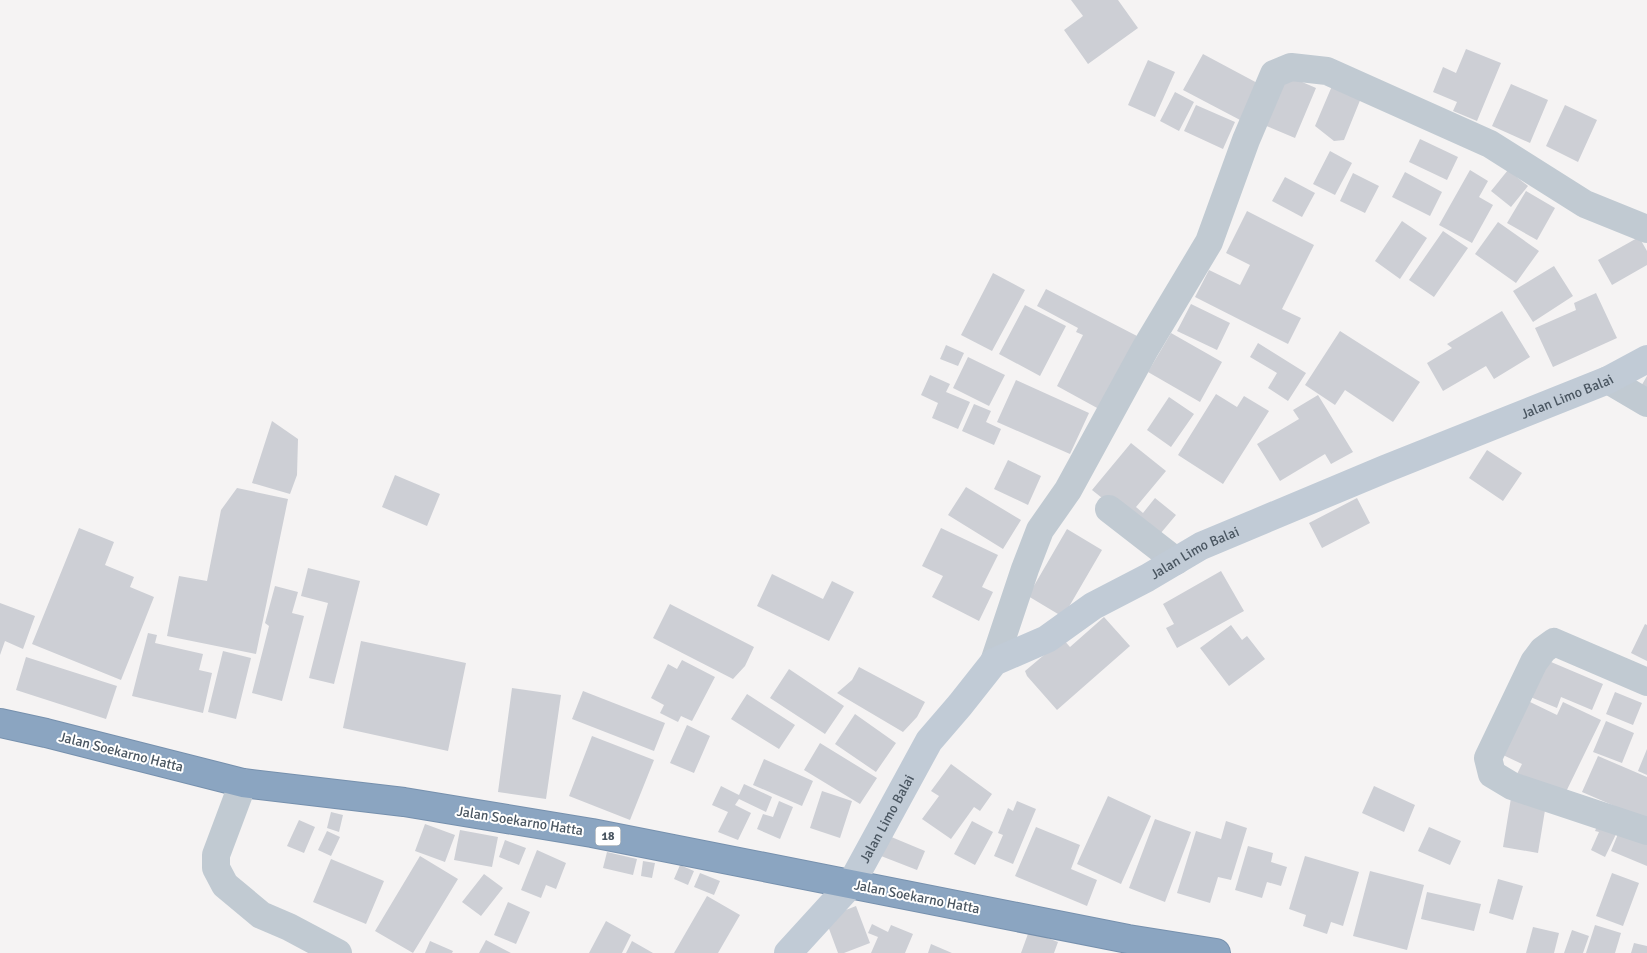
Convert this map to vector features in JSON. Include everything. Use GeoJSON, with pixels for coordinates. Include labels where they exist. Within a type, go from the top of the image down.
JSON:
{"type":"FeatureCollection","features":[{"type":"Feature","properties":{"kind":"highway","name":"Jalan Soekarno Hatta"},"geometry":{"type":"LineString","coordinates":[[0,723],[46,732],[243,783],[404,802],[592,832],[1128,939],[1216,953]]}},
{"type":"Feature","properties":{"kind":"street"},"geometry":{"type":"LineString","coordinates":[[994,662],[1025,568],[1040,530],[1068,490],[1145,350],[1209,242],[1246,140],[1274,74],[1291,66],[1327,71],[1490,144],[1585,204],[1647,229]]}},
{"type":"Feature","properties":{"kind":"street","name":"Jalan Limo Balai"},"geometry":{"type":"LineString","coordinates":[[788,953],[851,884],[929,741],[994,662],[1046,639],[1092,606],[1147,578],[1201,546],[1385,469],[1608,380],[1647,359]]}},
{"type":"Feature","properties":{"kind":"street"},"geometry":{"type":"LineString","coordinates":[[1608,380],[1647,404]]}},
{"type":"Feature","properties":{"kind":"street"},"geometry":{"type":"LineString","coordinates":[[1109,509],[1176,561]]}},
{"type":"Feature","properties":{"kind":"street"},"geometry":{"type":"LineString","coordinates":[[1647,682],[1554,642],[1543,650],[1534,662],[1488,758],[1492,774],[1512,786],[1647,831]]}},
{"type":"Feature","properties":{"kind":"street"},"geometry":{"type":"LineString","coordinates":[[243,783],[216,855],[216,868],[225,884],[261,915],[289,927],[338,953]]}},
{"type":"Feature","properties":{"kind":"building"},"geometry":{"type":"Polygon","coordinates":[[[1071,0],[1118,0],[1138,28],[1088,64],[1064,30],[1083,16],[1071,0]]]}},
{"type":"Feature","properties":{"kind":"building"},"geometry":{"type":"Polygon","coordinates":[[[1466,49],[1501,63],[1477,121],[1453,111],[1457,102],[1433,92],[1443,67],[1456,73],[1466,49]]]}},
{"type":"Feature","properties":{"kind":"building"},"geometry":{"type":"Polygon","coordinates":[[[1203,54],[1261,85],[1242,121],[1183,90],[1203,54]]]}},
{"type":"Feature","properties":{"kind":"building"},"geometry":{"type":"Polygon","coordinates":[[[1148,60],[1175,72],[1155,117],[1128,105],[1148,60]]]}},
{"type":"Feature","properties":{"kind":"building"},"geometry":{"type":"Polygon","coordinates":[[[1286,75],[1316,88],[1295,138],[1264,125],[1286,75]]]}},
{"type":"Feature","properties":{"kind":"building"},"geometry":{"type":"Polygon","coordinates":[[[1511,84],[1548,100],[1530,143],[1492,126],[1511,84]]]}},
{"type":"Feature","properties":{"kind":"building"},"geometry":{"type":"Polygon","coordinates":[[[1332,86],[1361,98],[1344,140],[1334,141],[1315,126],[1332,86]]]}},
{"type":"Feature","properties":{"kind":"building"},"geometry":{"type":"Polygon","coordinates":[[[1175,92],[1194,102],[1179,131],[1160,121],[1175,92]]]}},
{"type":"Feature","properties":{"kind":"building"},"geometry":{"type":"Polygon","coordinates":[[[1196,105],[1235,122],[1223,149],[1184,131],[1196,105]]]}},
{"type":"Feature","properties":{"kind":"building"},"geometry":{"type":"Polygon","coordinates":[[[1565,105],[1597,120],[1578,162],[1546,146],[1565,105]]]}},
{"type":"Feature","properties":{"kind":"building"},"geometry":{"type":"Polygon","coordinates":[[[1420,139],[1458,157],[1447,180],[1409,162],[1420,139]]]}},
{"type":"Feature","properties":{"kind":"building"},"geometry":{"type":"Polygon","coordinates":[[[1330,151],[1352,163],[1335,195],[1313,184],[1330,151]]]}},
{"type":"Feature","properties":{"kind":"building"},"geometry":{"type":"Polygon","coordinates":[[[1470,170],[1488,181],[1479,197],[1493,205],[1472,243],[1439,225],[1470,170]]]}},
{"type":"Feature","properties":{"kind":"building"},"geometry":{"type":"Polygon","coordinates":[[[1508,170],[1528,186],[1511,207],[1491,191],[1508,170]]]}},
{"type":"Feature","properties":{"kind":"building"},"geometry":{"type":"Polygon","coordinates":[[[1405,172],[1442,192],[1430,216],[1392,197],[1405,172]]]}},
{"type":"Feature","properties":{"kind":"building"},"geometry":{"type":"Polygon","coordinates":[[[1353,173],[1379,186],[1365,213],[1340,201],[1353,173]]]}},
{"type":"Feature","properties":{"kind":"building"},"geometry":{"type":"Polygon","coordinates":[[[1285,177],[1315,193],[1302,217],[1272,201],[1285,177]]]}},
{"type":"Feature","properties":{"kind":"building"},"geometry":{"type":"Polygon","coordinates":[[[1526,191],[1555,208],[1537,240],[1507,223],[1526,191]]]}},
{"type":"Feature","properties":{"kind":"building"},"geometry":{"type":"Polygon","coordinates":[[[1247,211],[1314,245],[1282,309],[1301,318],[1288,344],[1195,297],[1209,270],[1240,285],[1250,265],[1226,253],[1247,211]]]}},
{"type":"Feature","properties":{"kind":"building"},"geometry":{"type":"Polygon","coordinates":[[[1402,221],[1427,238],[1400,279],[1375,261],[1402,221]]]}},
{"type":"Feature","properties":{"kind":"building"},"geometry":{"type":"Polygon","coordinates":[[[1498,222],[1539,251],[1516,283],[1475,254],[1498,222]]]}},
{"type":"Feature","properties":{"kind":"building"},"geometry":{"type":"Polygon","coordinates":[[[1443,231],[1468,248],[1434,297],[1409,280],[1443,231]]]}},
{"type":"Feature","properties":{"kind":"building"},"geometry":{"type":"Polygon","coordinates":[[[1639,237],[1647,251],[1647,265],[1612,285],[1598,260],[1639,237]]]}},
{"type":"Feature","properties":{"kind":"building"},"geometry":{"type":"Polygon","coordinates":[[[1554,266],[1573,296],[1533,322],[1513,291],[1554,266]]]}},
{"type":"Feature","properties":{"kind":"building"},"geometry":{"type":"Polygon","coordinates":[[[993,273],[1025,290],[992,351],[961,335],[993,273]]]}},
{"type":"Feature","properties":{"kind":"building"},"geometry":{"type":"Polygon","coordinates":[[[1046,289],[1137,336],[1099,409],[1057,386],[1083,335],[1076,332],[1078,328],[1037,306],[1046,289]]]}},
{"type":"Feature","properties":{"kind":"building"},"geometry":{"type":"Polygon","coordinates":[[[1596,293],[1617,338],[1553,367],[1535,328],[1576,310],[1574,303],[1596,293]]]}},
{"type":"Feature","properties":{"kind":"building"},"geometry":{"type":"Polygon","coordinates":[[[1191,304],[1230,323],[1217,350],[1177,331],[1191,304]]]}},
{"type":"Feature","properties":{"kind":"building"},"geometry":{"type":"Polygon","coordinates":[[[1025,305],[1066,326],[1040,376],[999,354],[1025,305]]]}},
{"type":"Feature","properties":{"kind":"building"},"geometry":{"type":"Polygon","coordinates":[[[1502,311],[1530,357],[1494,379],[1486,366],[1443,391],[1427,363],[1452,348],[1447,344],[1502,311]]]}},
{"type":"Feature","properties":{"kind":"building"},"geometry":{"type":"Polygon","coordinates":[[[1340,331],[1420,382],[1393,422],[1345,390],[1335,405],[1305,385],[1340,331]]]}},
{"type":"Feature","properties":{"kind":"building"},"geometry":{"type":"Polygon","coordinates":[[[1171,333],[1222,362],[1200,402],[1148,372],[1171,333]]]}},
{"type":"Feature","properties":{"kind":"building"},"geometry":{"type":"Polygon","coordinates":[[[1258,343],[1306,373],[1288,401],[1268,388],[1277,373],[1250,357],[1258,343]]]}},
{"type":"Feature","properties":{"kind":"building"},"geometry":{"type":"Polygon","coordinates":[[[946,345],[964,353],[958,366],[940,359],[946,345]]]}},
{"type":"Feature","properties":{"kind":"building"},"geometry":{"type":"Polygon","coordinates":[[[968,357],[1005,375],[989,406],[953,388],[968,357]]]}},
{"type":"Feature","properties":{"kind":"building"},"geometry":{"type":"Polygon","coordinates":[[[930,375],[950,384],[946,392],[970,402],[958,429],[932,418],[938,403],[921,395],[930,375]]]}},
{"type":"Feature","properties":{"kind":"building"},"geometry":{"type":"Polygon","coordinates":[[[1647,376],[1647,392],[1640,388],[1647,376]]]}},
{"type":"Feature","properties":{"kind":"building"},"geometry":{"type":"Polygon","coordinates":[[[1016,380],[1089,413],[1070,454],[997,422],[1016,380]]]}},
{"type":"Feature","properties":{"kind":"building"},"geometry":{"type":"Polygon","coordinates":[[[1216,394],[1237,407],[1244,396],[1269,411],[1223,484],[1178,455],[1216,394]]]}},
{"type":"Feature","properties":{"kind":"building"},"geometry":{"type":"Polygon","coordinates":[[[1318,395],[1353,452],[1331,464],[1325,454],[1280,481],[1257,444],[1299,419],[1293,410],[1318,395]]]}},
{"type":"Feature","properties":{"kind":"building"},"geometry":{"type":"Polygon","coordinates":[[[1169,397],[1194,414],[1171,447],[1147,430],[1169,397]]]}},
{"type":"Feature","properties":{"kind":"building"},"geometry":{"type":"Polygon","coordinates":[[[974,404],[991,411],[986,422],[1001,429],[994,445],[962,431],[974,404]]]}},
{"type":"Feature","properties":{"kind":"building"},"geometry":{"type":"Polygon","coordinates":[[[272,421],[298,439],[297,475],[290,494],[252,483],[272,421]]]}},
{"type":"Feature","properties":{"kind":"building"},"geometry":{"type":"Polygon","coordinates":[[[1131,443],[1166,471],[1136,507],[1143,513],[1155,498],[1176,515],[1155,540],[1092,490],[1131,443]]]}},
{"type":"Feature","properties":{"kind":"building"},"geometry":{"type":"Polygon","coordinates":[[[1487,450],[1522,473],[1503,501],[1469,478],[1487,450]]]}},
{"type":"Feature","properties":{"kind":"building"},"geometry":{"type":"Polygon","coordinates":[[[1008,460],[1041,476],[1028,505],[994,489],[1008,460]]]}},
{"type":"Feature","properties":{"kind":"building"},"geometry":{"type":"Polygon","coordinates":[[[395,475],[440,494],[427,526],[382,507],[395,475]]]}},
{"type":"Feature","properties":{"kind":"building"},"geometry":{"type":"Polygon","coordinates":[[[966,487],[1021,520],[1003,549],[948,515],[966,487]]]}},
{"type":"Feature","properties":{"kind":"building"},"geometry":{"type":"Polygon","coordinates":[[[237,488],[288,499],[256,654],[167,636],[179,576],[207,581],[221,510],[237,488]]]}},
{"type":"Feature","properties":{"kind":"building"},"geometry":{"type":"Polygon","coordinates":[[[1357,498],[1370,523],[1322,548],[1309,523],[1357,498]]]}},
{"type":"Feature","properties":{"kind":"building"},"geometry":{"type":"Polygon","coordinates":[[[79,528],[114,542],[105,565],[134,577],[130,587],[154,597],[121,680],[32,644],[79,528]]]}},
{"type":"Feature","properties":{"kind":"building"},"geometry":{"type":"Polygon","coordinates":[[[941,528],[998,555],[982,587],[993,592],[979,621],[932,597],[943,576],[922,566],[941,528]]]}},
{"type":"Feature","properties":{"kind":"building"},"geometry":{"type":"Polygon","coordinates":[[[1067,529],[1102,550],[1063,617],[1028,596],[1067,529]]]}},
{"type":"Feature","properties":{"kind":"building"},"geometry":{"type":"Polygon","coordinates":[[[308,568],[360,581],[334,684],[309,678],[328,603],[301,596],[308,568]]]}},
{"type":"Feature","properties":{"kind":"building"},"geometry":{"type":"Polygon","coordinates":[[[1221,571],[1244,611],[1177,648],[1166,628],[1174,624],[1163,604],[1221,571]]]}},
{"type":"Feature","properties":{"kind":"building"},"geometry":{"type":"Polygon","coordinates":[[[772,574],[823,599],[832,581],[854,592],[829,641],[757,606],[772,574]]]}},
{"type":"Feature","properties":{"kind":"building"},"geometry":{"type":"Polygon","coordinates":[[[275,586],[298,592],[292,613],[304,616],[282,701],[252,693],[269,626],[265,623],[275,586]]]}},
{"type":"Feature","properties":{"kind":"building"},"geometry":{"type":"Polygon","coordinates":[[[0,603],[35,616],[23,649],[5,641],[0,655],[0,603]]]}},
{"type":"Feature","properties":{"kind":"building"},"geometry":{"type":"Polygon","coordinates":[[[670,604],[754,647],[745,666],[733,679],[653,638],[670,604]]]}},
{"type":"Feature","properties":{"kind":"building"},"geometry":{"type":"Polygon","coordinates":[[[1104,617],[1130,646],[1057,710],[1027,676],[1025,671],[1063,639],[1070,647],[1104,617]]]}},
{"type":"Feature","properties":{"kind":"building"},"geometry":{"type":"Polygon","coordinates":[[[1645,624],[1647,625],[1647,661],[1631,653],[1645,624]]]}},
{"type":"Feature","properties":{"kind":"building"},"geometry":{"type":"Polygon","coordinates":[[[1231,625],[1242,640],[1247,636],[1265,659],[1229,686],[1200,648],[1231,625]]]}},
{"type":"Feature","properties":{"kind":"building"},"geometry":{"type":"Polygon","coordinates":[[[148,633],[157,635],[155,643],[203,654],[199,670],[212,673],[203,713],[132,696],[148,633]]]}},
{"type":"Feature","properties":{"kind":"building"},"geometry":{"type":"Polygon","coordinates":[[[361,641],[466,663],[448,751],[343,728],[361,641]]]}},
{"type":"Feature","properties":{"kind":"building"},"geometry":{"type":"Polygon","coordinates":[[[223,651],[251,658],[236,719],[208,712],[223,651]]]}},
{"type":"Feature","properties":{"kind":"building"},"geometry":{"type":"Polygon","coordinates":[[[26,657],[117,686],[106,719],[16,690],[26,657]]]}},
{"type":"Feature","properties":{"kind":"building"},"geometry":{"type":"Polygon","coordinates":[[[1544,659],[1603,684],[1592,710],[1561,697],[1557,708],[1528,696],[1544,659]]]}},
{"type":"Feature","properties":{"kind":"building"},"geometry":{"type":"Polygon","coordinates":[[[682,660],[715,677],[692,721],[681,716],[678,722],[660,713],[664,705],[651,698],[668,664],[677,669],[682,660]]]}},
{"type":"Feature","properties":{"kind":"building"},"geometry":{"type":"Polygon","coordinates":[[[859,667],[925,702],[917,717],[903,732],[837,693],[852,680],[859,667]]]}},
{"type":"Feature","properties":{"kind":"building"},"geometry":{"type":"Polygon","coordinates":[[[789,669],[844,706],[825,734],[770,698],[789,669]]]}},
{"type":"Feature","properties":{"kind":"building"},"geometry":{"type":"Polygon","coordinates":[[[512,688],[561,695],[546,799],[498,792],[512,688]]]}},
{"type":"Feature","properties":{"kind":"building"},"geometry":{"type":"Polygon","coordinates":[[[583,691],[665,723],[654,751],[572,719],[583,691]]]}},
{"type":"Feature","properties":{"kind":"building"},"geometry":{"type":"Polygon","coordinates":[[[1615,692],[1642,703],[1633,725],[1606,714],[1615,692]]]}},
{"type":"Feature","properties":{"kind":"building"},"geometry":{"type":"Polygon","coordinates":[[[747,694],[795,725],[779,749],[731,719],[747,694]]]}},
{"type":"Feature","properties":{"kind":"building"},"geometry":{"type":"Polygon","coordinates":[[[1528,701],[1557,715],[1563,702],[1601,720],[1562,800],[1515,778],[1522,764],[1503,755],[1528,701]]]}},
{"type":"Feature","properties":{"kind":"building"},"geometry":{"type":"Polygon","coordinates":[[[855,714],[896,743],[876,772],[835,744],[855,714]]]}},
{"type":"Feature","properties":{"kind":"building"},"geometry":{"type":"Polygon","coordinates":[[[1606,721],[1634,733],[1622,763],[1593,752],[1606,721]]]}},
{"type":"Feature","properties":{"kind":"building"},"geometry":{"type":"Polygon","coordinates":[[[687,725],[710,736],[694,773],[670,763],[687,725]]]}},
{"type":"Feature","properties":{"kind":"building"},"geometry":{"type":"Polygon","coordinates":[[[592,736],[654,760],[630,820],[569,796],[592,736]]]}},
{"type":"Feature","properties":{"kind":"building"},"geometry":{"type":"Polygon","coordinates":[[[820,743],[877,778],[860,804],[804,770],[820,743]]]}},
{"type":"Feature","properties":{"kind":"building"},"geometry":{"type":"Polygon","coordinates":[[[1647,749],[1647,775],[1638,771],[1647,749]]]}},
{"type":"Feature","properties":{"kind":"building"},"geometry":{"type":"Polygon","coordinates":[[[1598,756],[1647,777],[1647,820],[1582,792],[1598,756]]]}},
{"type":"Feature","properties":{"kind":"building"},"geometry":{"type":"Polygon","coordinates":[[[764,759],[813,781],[802,806],[753,785],[764,759]]]}},
{"type":"Feature","properties":{"kind":"building"},"geometry":{"type":"Polygon","coordinates":[[[951,764],[992,794],[980,811],[974,807],[951,839],[922,819],[939,796],[931,791],[951,764]]]}},
{"type":"Feature","properties":{"kind":"building"},"geometry":{"type":"Polygon","coordinates":[[[744,784],[772,797],[766,812],[739,799],[735,805],[751,813],[738,840],[718,832],[728,812],[712,805],[721,786],[739,795],[744,784]]]}},
{"type":"Feature","properties":{"kind":"building"},"geometry":{"type":"Polygon","coordinates":[[[1374,786],[1415,805],[1404,832],[1362,813],[1374,786]]]}},
{"type":"Feature","properties":{"kind":"building"},"geometry":{"type":"Polygon","coordinates":[[[822,791],[852,801],[840,838],[810,828],[822,791]]]}},
{"type":"Feature","properties":{"kind":"building"},"geometry":{"type":"Polygon","coordinates":[[[1108,796],[1151,816],[1121,884],[1077,864],[1108,796]]]}},
{"type":"Feature","properties":{"kind":"building"},"geometry":{"type":"Polygon","coordinates":[[[1511,798],[1546,804],[1538,853],[1503,847],[1511,798]]]}},
{"type":"Feature","properties":{"kind":"building"},"geometry":{"type":"Polygon","coordinates":[[[779,801],[793,807],[780,839],[757,829],[763,814],[773,817],[779,801]]]}},
{"type":"Feature","properties":{"kind":"building"},"geometry":{"type":"Polygon","coordinates":[[[1017,801],[1036,809],[1013,864],[994,856],[1003,835],[998,833],[1008,808],[1013,811],[1017,801]]]}},
{"type":"Feature","properties":{"kind":"building"},"geometry":{"type":"Polygon","coordinates":[[[331,812],[343,815],[339,832],[327,828],[331,812]]]}},
{"type":"Feature","properties":{"kind":"building"},"geometry":{"type":"Polygon","coordinates":[[[1155,819],[1191,832],[1165,902],[1129,888],[1155,819]]]}},
{"type":"Feature","properties":{"kind":"building"},"geometry":{"type":"Polygon","coordinates":[[[299,820],[315,827],[304,853],[287,846],[299,820]]]}},
{"type":"Feature","properties":{"kind":"building"},"geometry":{"type":"Polygon","coordinates":[[[1600,820],[1619,828],[1605,857],[1591,850],[1599,832],[1595,831],[1600,820]]]}},
{"type":"Feature","properties":{"kind":"building"},"geometry":{"type":"Polygon","coordinates":[[[972,821],[993,832],[975,865],[954,854],[972,821]]]}},
{"type":"Feature","properties":{"kind":"building"},"geometry":{"type":"Polygon","coordinates":[[[1226,821],[1247,828],[1231,880],[1218,877],[1210,903],[1177,893],[1196,831],[1221,839],[1226,821]]]}},
{"type":"Feature","properties":{"kind":"building"},"geometry":{"type":"Polygon","coordinates":[[[425,824],[455,835],[445,862],[415,851],[425,824]]]}},
{"type":"Feature","properties":{"kind":"building"},"geometry":{"type":"Polygon","coordinates":[[[1036,827],[1080,845],[1071,869],[1097,880],[1087,906],[1015,876],[1036,827]]]}},
{"type":"Feature","properties":{"kind":"building"},"geometry":{"type":"Polygon","coordinates":[[[1429,827],[1461,841],[1450,865],[1418,851],[1429,827]]]}},
{"type":"Feature","properties":{"kind":"building"},"geometry":{"type":"Polygon","coordinates":[[[1620,829],[1647,840],[1647,866],[1611,851],[1620,829]]]}},
{"type":"Feature","properties":{"kind":"building"},"geometry":{"type":"Polygon","coordinates":[[[460,830],[498,837],[492,867],[454,860],[460,830]]]}},
{"type":"Feature","properties":{"kind":"building"},"geometry":{"type":"Polygon","coordinates":[[[327,831],[340,837],[331,856],[318,850],[327,831]]]}},
{"type":"Feature","properties":{"kind":"building"},"geometry":{"type":"Polygon","coordinates":[[[889,836],[925,851],[917,870],[881,856],[889,836]]]}},
{"type":"Feature","properties":{"kind":"building"},"geometry":{"type":"Polygon","coordinates":[[[505,840],[526,848],[519,865],[499,857],[505,840]]]}},
{"type":"Feature","properties":{"kind":"building"},"geometry":{"type":"Polygon","coordinates":[[[1248,846],[1273,853],[1271,862],[1287,867],[1281,886],[1267,882],[1262,898],[1235,890],[1248,846]]]}},
{"type":"Feature","properties":{"kind":"building"},"geometry":{"type":"Polygon","coordinates":[[[537,850],[566,863],[556,889],[546,885],[541,898],[521,890],[537,850]]]}},
{"type":"Feature","properties":{"kind":"building"},"geometry":{"type":"Polygon","coordinates":[[[607,852],[637,859],[633,875],[603,868],[607,852]]]}},
{"type":"Feature","properties":{"kind":"building"},"geometry":{"type":"Polygon","coordinates":[[[420,856],[458,879],[413,953],[375,931],[420,856]]]}},
{"type":"Feature","properties":{"kind":"building"},"geometry":{"type":"Polygon","coordinates":[[[1305,856],[1359,872],[1343,926],[1331,922],[1327,934],[1303,926],[1306,915],[1289,909],[1305,856]]]}},
{"type":"Feature","properties":{"kind":"building"},"geometry":{"type":"Polygon","coordinates":[[[331,859],[384,881],[366,924],[313,902],[331,859]]]}},
{"type":"Feature","properties":{"kind":"building"},"geometry":{"type":"Polygon","coordinates":[[[643,861],[655,863],[652,878],[641,876],[643,861]]]}},
{"type":"Feature","properties":{"kind":"building"},"geometry":{"type":"Polygon","coordinates":[[[680,865],[694,871],[688,885],[674,879],[680,865]]]}},
{"type":"Feature","properties":{"kind":"building"},"geometry":{"type":"Polygon","coordinates":[[[1370,871],[1424,885],[1407,950],[1353,936],[1370,871]]]}},
{"type":"Feature","properties":{"kind":"building"},"geometry":{"type":"Polygon","coordinates":[[[700,873],[720,881],[714,895],[694,887],[700,873]]]}},
{"type":"Feature","properties":{"kind":"building"},"geometry":{"type":"Polygon","coordinates":[[[1612,873],[1639,883],[1623,926],[1596,916],[1612,873]]]}},
{"type":"Feature","properties":{"kind":"building"},"geometry":{"type":"Polygon","coordinates":[[[484,874],[503,888],[481,916],[462,902],[484,874]]]}},
{"type":"Feature","properties":{"kind":"building"},"geometry":{"type":"Polygon","coordinates":[[[1498,879],[1523,886],[1513,920],[1489,913],[1498,879]]]}},
{"type":"Feature","properties":{"kind":"building"},"geometry":{"type":"Polygon","coordinates":[[[1427,892],[1481,904],[1474,931],[1421,919],[1427,892]]]}},
{"type":"Feature","properties":{"kind":"building"},"geometry":{"type":"Polygon","coordinates":[[[707,896],[740,915],[718,953],[674,953],[707,896]]]}},
{"type":"Feature","properties":{"kind":"building"},"geometry":{"type":"Polygon","coordinates":[[[508,902],[530,912],[516,944],[494,935],[508,902]]]}},
{"type":"Feature","properties":{"kind":"building"},"geometry":{"type":"Polygon","coordinates":[[[856,906],[870,943],[844,953],[838,953],[825,918],[856,906]]]}},
{"type":"Feature","properties":{"kind":"building"},"geometry":{"type":"Polygon","coordinates":[[[606,921],[631,935],[622,953],[589,953],[606,921]]]}},
{"type":"Feature","properties":{"kind":"building"},"geometry":{"type":"Polygon","coordinates":[[[872,924],[888,932],[891,925],[913,934],[905,953],[871,953],[878,937],[868,933],[872,924]]]}},
{"type":"Feature","properties":{"kind":"building"},"geometry":{"type":"Polygon","coordinates":[[[1595,925],[1621,933],[1615,953],[1586,953],[1595,925]]]}},
{"type":"Feature","properties":{"kind":"building"},"geometry":{"type":"Polygon","coordinates":[[[1533,927],[1559,933],[1554,953],[1526,953],[1533,927]]]}},
{"type":"Feature","properties":{"kind":"building"},"geometry":{"type":"Polygon","coordinates":[[[1572,930],[1589,936],[1583,953],[1564,953],[1572,930]]]}},
{"type":"Feature","properties":{"kind":"building"},"geometry":{"type":"Polygon","coordinates":[[[1029,931],[1058,942],[1054,953],[1021,953],[1029,931]]]}},
{"type":"Feature","properties":{"kind":"building"},"geometry":{"type":"Polygon","coordinates":[[[486,940],[511,953],[479,953],[486,940]]]}},
{"type":"Feature","properties":{"kind":"building"},"geometry":{"type":"Polygon","coordinates":[[[430,941],[453,951],[452,953],[425,953],[430,941]]]}},
{"type":"Feature","properties":{"kind":"building"},"geometry":{"type":"Polygon","coordinates":[[[632,941],[653,953],[626,953],[632,941]]]}},
{"type":"Feature","properties":{"kind":"building"},"geometry":{"type":"Polygon","coordinates":[[[1634,943],[1647,946],[1647,953],[1631,953],[1634,943]]]}},
{"type":"Feature","properties":{"kind":"building"},"geometry":{"type":"Polygon","coordinates":[[[931,944],[952,953],[928,953],[931,944]]]}}]}
